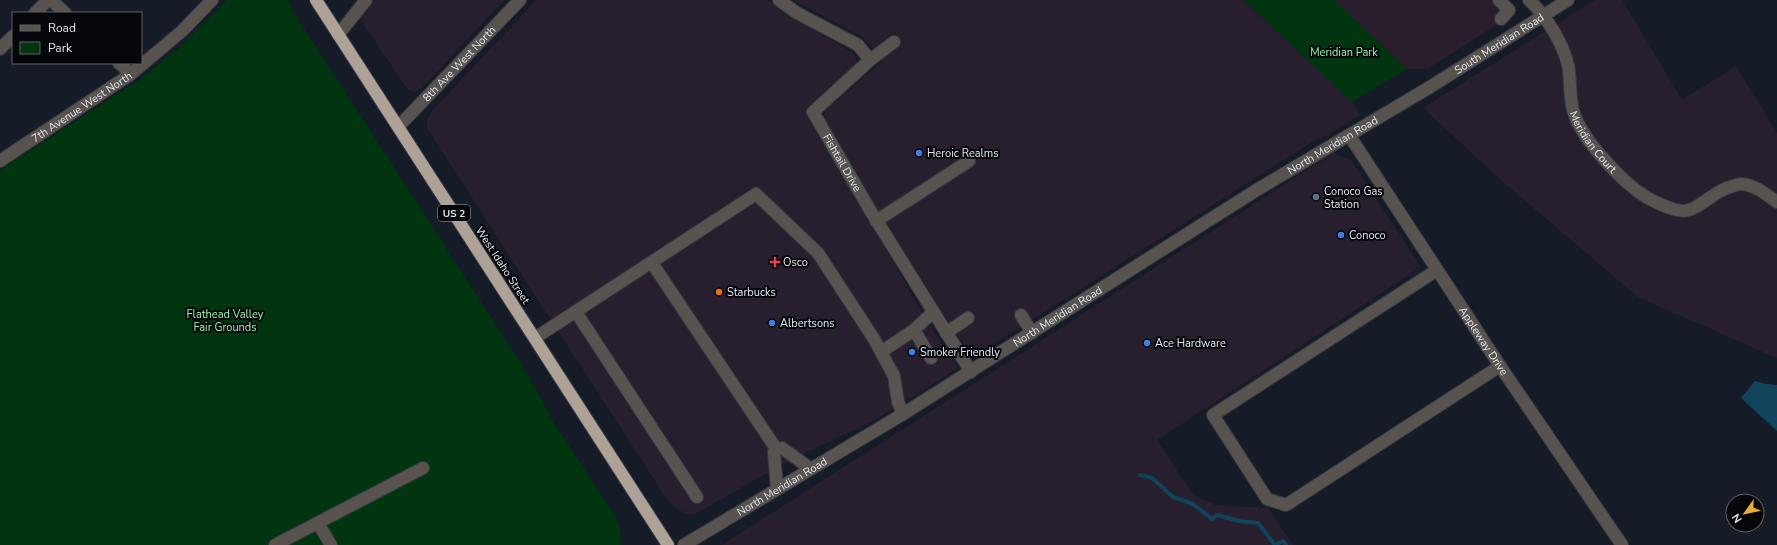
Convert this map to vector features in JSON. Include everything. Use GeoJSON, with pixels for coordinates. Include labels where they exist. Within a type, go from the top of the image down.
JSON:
{"type":"FeatureCollection","features":[{"type":"Feature","properties":{"kind":"highway","name":"West Idaho Street"},"geometry":{"type":"LineString","coordinates":[[316,0],[668,545]]}},
{"type":"Feature","properties":{"kind":"street","name":"7th Avenue West North"},"geometry":{"type":"LineString","coordinates":[[0,161],[131,74],[182,31],[212,0]]}},
{"type":"Feature","properties":{"kind":"street"},"geometry":{"type":"LineString","coordinates":[[338,35],[366,0]]}},
{"type":"Feature","properties":{"kind":"street","name":"8th Ave West North"},"geometry":{"type":"LineString","coordinates":[[398,127],[520,0]]}},
{"type":"Feature","properties":{"kind":"street"},"geometry":{"type":"LineString","coordinates":[[779,0],[797,13],[858,45],[870,60],[894,42]]}},
{"type":"Feature","properties":{"kind":"street"},"geometry":{"type":"LineString","coordinates":[[1499,0],[1509,10],[1501,19]]}},
{"type":"Feature","properties":{"kind":"street","name":"Meridian Court"},"geometry":{"type":"LineString","coordinates":[[1529,0],[1543,16],[1553,31],[1568,65],[1573,110],[1580,127],[1596,150],[1630,185],[1645,196],[1662,205],[1687,211],[1702,203],[1722,189],[1742,184],[1760,190],[1777,202]]}},
{"type":"Feature","properties":{"kind":"street","name":"South Meridian Road"},"geometry":{"type":"LineString","coordinates":[[1430,87],[1568,0]]}},
{"type":"Feature","properties":{"kind":"street"},"geometry":{"type":"LineString","coordinates":[[37,12],[54,1],[64,12]]}},
{"type":"Feature","properties":{"kind":"street"},"geometry":{"type":"LineString","coordinates":[[0,49],[12,37]]}},
{"type":"Feature","properties":{"kind":"street","name":"Fishtail Drive"},"geometry":{"type":"LineString","coordinates":[[870,60],[813,112],[876,221],[970,372]]}},
{"type":"Feature","properties":{"kind":"street"},"geometry":{"type":"LineString","coordinates":[[120,64],[131,74]]}},
{"type":"Feature","properties":{"kind":"street","name":"North Meridian Road"},"geometry":{"type":"LineString","coordinates":[[684,545],[903,414],[1249,194],[1430,87]]}},
{"type":"Feature","properties":{"kind":"street","name":"Appleway Drive"},"geometry":{"type":"LineString","coordinates":[[1349,135],[1500,366],[1622,545]]}},
{"type":"Feature","properties":{"kind":"street"},"geometry":{"type":"LineString","coordinates":[[876,221],[969,161]]}},
{"type":"Feature","properties":{"kind":"street"},"geometry":{"type":"LineString","coordinates":[[535,338],[756,194],[818,253],[881,352],[894,376],[898,402],[903,414]]}},
{"type":"Feature","properties":{"kind":"street"},"geometry":{"type":"LineString","coordinates":[[652,262],[777,450],[811,469]]}},
{"type":"Feature","properties":{"kind":"street"},"geometry":{"type":"LineString","coordinates":[[1437,270],[1213,416],[1268,499],[1286,505],[1500,366]]}},
{"type":"Feature","properties":{"kind":"street"},"geometry":{"type":"LineString","coordinates":[[576,312],[697,497]]}},
{"type":"Feature","properties":{"kind":"street"},"geometry":{"type":"LineString","coordinates":[[881,352],[914,330],[933,312]]}},
{"type":"Feature","properties":{"kind":"street"},"geometry":{"type":"LineString","coordinates":[[1021,315],[1032,333]]}},
{"type":"Feature","properties":{"kind":"street"},"geometry":{"type":"LineString","coordinates":[[946,332],[968,318]]}},
{"type":"Feature","properties":{"kind":"street"},"geometry":{"type":"LineString","coordinates":[[914,330],[931,358]]}},
{"type":"Feature","properties":{"kind":"street"},"geometry":{"type":"LineString","coordinates":[[777,489],[778,450]]}},
{"type":"Feature","properties":{"kind":"street"},"geometry":{"type":"LineString","coordinates":[[275,545],[423,468]]}},
{"type":"Feature","properties":{"kind":"street"},"geometry":{"type":"LineString","coordinates":[[318,523],[331,545]]}},
{"type":"Feature","properties":{"kind":"shaded area"},"geometry":{"type":"Polygon","coordinates":[[[372,0],[504,0],[422,88],[415,92],[408,90],[358,16],[372,0]]]}},
{"type":"Feature","properties":{"kind":"shaded area"},"geometry":{"type":"Polygon","coordinates":[[[536,0],[767,0],[794,19],[854,53],[857,62],[855,65],[805,109],[924,316],[958,368],[877,419],[788,461],[697,513],[689,515],[675,508],[668,501],[427,128],[427,120],[432,111],[536,0]]]}},
{"type":"Feature","properties":{"kind":"shaded area"},"geometry":{"type":"Polygon","coordinates":[[[793,0],[1244,0],[1352,102],[1360,115],[1328,135],[1315,140],[972,358],[875,207],[825,120],[824,115],[827,109],[883,61],[863,37],[793,0]]]}},
{"type":"Feature","properties":{"kind":"shaded area"},"geometry":{"type":"Polygon","coordinates":[[[1334,0],[1505,0],[1506,19],[1427,69],[1407,69],[1334,0]]]}},
{"type":"Feature","properties":{"kind":"shaded area"},"geometry":{"type":"Polygon","coordinates":[[[1595,0],[1622,0],[1682,100],[1736,66],[1777,133],[1777,358],[1638,297],[1503,182],[1423,108],[1595,0]]]}},
{"type":"Feature","properties":{"kind":"shaded area"},"geometry":{"type":"Polygon","coordinates":[[[1334,153],[1351,160],[1421,267],[1157,440],[1193,495],[1215,505],[1268,508],[1293,545],[722,545],[1334,153]]]}},
{"type":"Feature","properties":{"kind":"green space","name":"Flathead Valley Fair Grounds"},"geometry":{"type":"Polygon","coordinates":[[[227,0],[288,0],[296,16],[525,370],[554,423],[617,519],[621,545],[0,545],[0,170],[139,80],[179,48],[227,0]]]}},
{"type":"Feature","properties":{"kind":"green space","name":"Meridian Park"},"geometry":{"type":"Polygon","coordinates":[[[1244,0],[1334,0],[1407,69],[1352,102],[1244,0]]]}},
{"type":"Feature","properties":{"kind":"water"},"geometry":{"type":"Polygon","coordinates":[[[1755,381],[1777,385],[1777,431],[1741,398],[1755,381]]]}},
{"type":"Feature","properties":{"kind":"waterway"},"geometry":{"type":"LineString","coordinates":[[1140,475],[1152,478],[1173,497],[1193,504],[1212,519],[1217,515],[1239,521],[1258,523],[1275,545],[1283,541],[1286,545]]}},
{"type":"Feature","properties":{"kind":"place","name":"Heroic Realms"},"geometry":{"type":"Point","coordinates":[919,153]}},
{"type":"Feature","properties":{"kind":"place","name":"Conoco Gas Station"},"geometry":{"type":"Point","coordinates":[1316,197]}},
{"type":"Feature","properties":{"kind":"place","name":"Conoco"},"geometry":{"type":"Point","coordinates":[1341,235]}},
{"type":"Feature","properties":{"kind":"place","name":"Osco"},"geometry":{"type":"Point","coordinates":[775,262]}},
{"type":"Feature","properties":{"kind":"place","name":"Starbucks"},"geometry":{"type":"Point","coordinates":[719,292]}},
{"type":"Feature","properties":{"kind":"place","name":"Albertsons"},"geometry":{"type":"Point","coordinates":[772,323]}},
{"type":"Feature","properties":{"kind":"place","name":"Ace Hardware"},"geometry":{"type":"Point","coordinates":[1147,343]}},
{"type":"Feature","properties":{"kind":"place","name":"Smoker Friendly"},"geometry":{"type":"Point","coordinates":[912,352]}}]}
